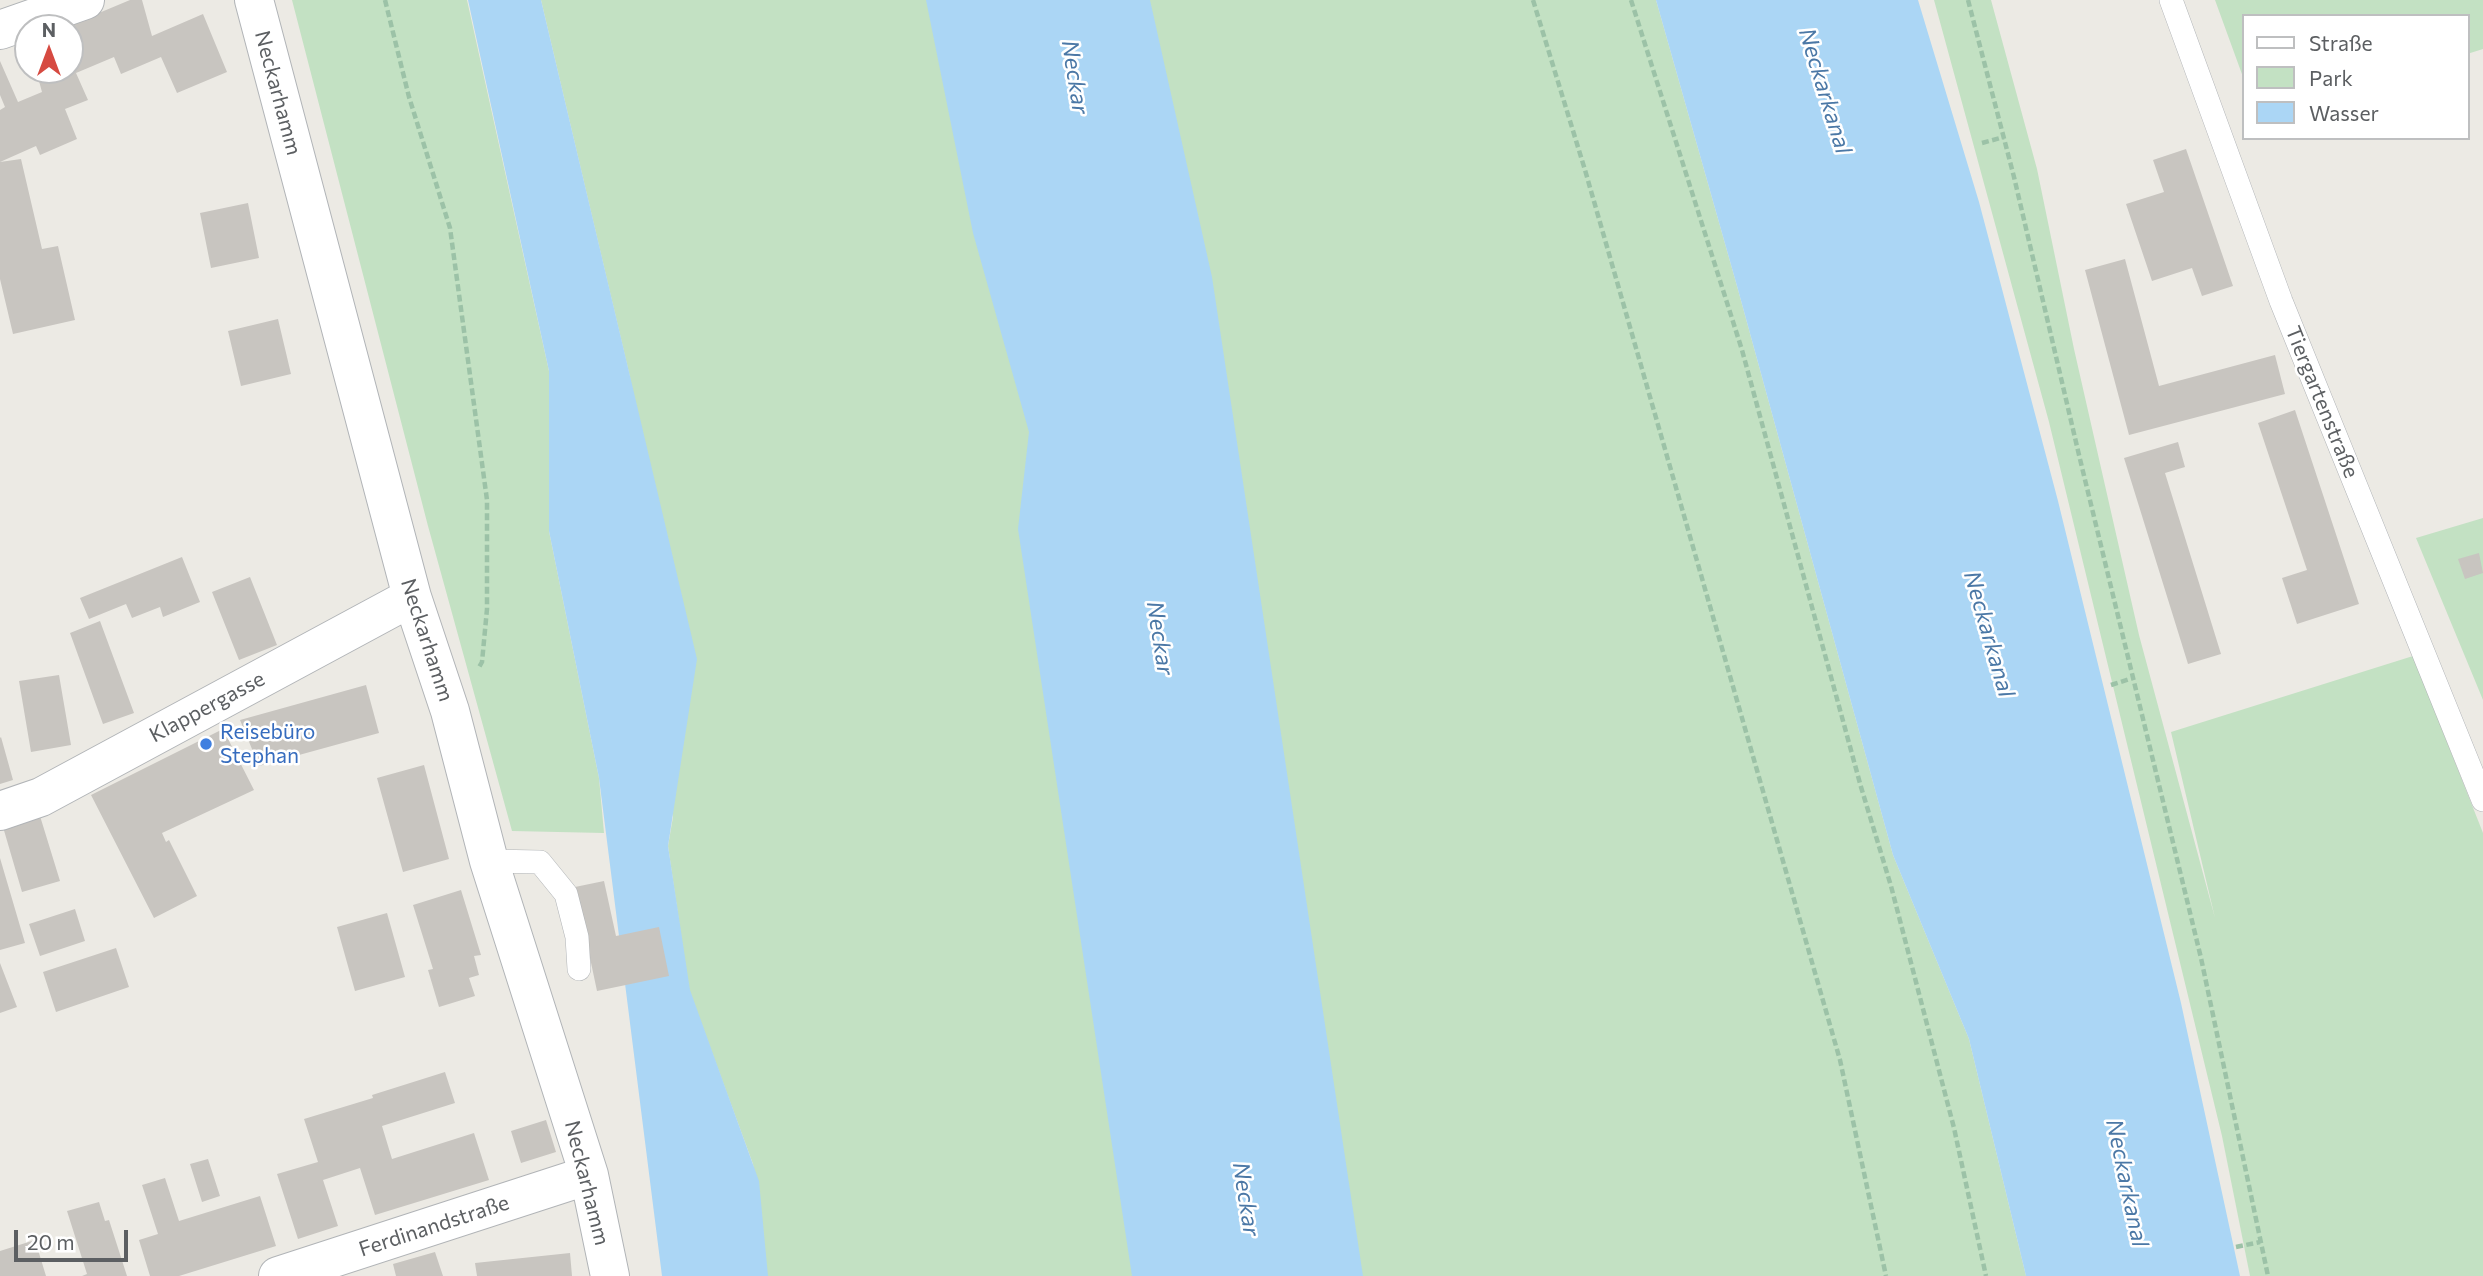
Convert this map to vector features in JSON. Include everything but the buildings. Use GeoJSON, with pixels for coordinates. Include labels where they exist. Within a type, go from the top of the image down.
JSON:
{"type":"FeatureCollection","features":[{"type":"Feature","properties":{"kind":"street"},"geometry":{"type":"LineString","coordinates":[[0,30],[85,0]]}},
{"type":"Feature","properties":{"kind":"street","name":"Neckarhamm"},"geometry":{"type":"LineString","coordinates":[[254,0],[412,597],[450,711],[489,862],[589,1175],[610,1276]]}},
{"type":"Feature","properties":{"kind":"street","name":"Klappergasse"},"geometry":{"type":"LineString","coordinates":[[0,811],[41,797],[412,597]]}},
{"type":"Feature","properties":{"kind":"street","name":"Ferdinandstraße"},"geometry":{"type":"LineString","coordinates":[[278,1276],[589,1175]]}},
{"type":"Feature","properties":{"kind":"lane","name":"Tiergartenstraße"},"geometry":{"type":"LineString","coordinates":[[2171,0],[2281,301],[2483,800]]}},
{"type":"Feature","properties":{"kind":"lane"},"geometry":{"type":"LineString","coordinates":[[489,862],[540,862],[566,894],[577,937],[579,968]]}},
{"type":"Feature","properties":{"kind":"path"},"geometry":{"type":"LineString","coordinates":[[385,0],[409,97],[450,228],[486,500],[486,609],[482,663],[450,711]]}},
{"type":"Feature","properties":{"kind":"path"},"geometry":{"type":"LineString","coordinates":[[1534,0],[1840,1060],[1886,1276]]}},
{"type":"Feature","properties":{"kind":"path"},"geometry":{"type":"LineString","coordinates":[[1631,0],[1749,376],[1891,886],[1954,1128],[1986,1276]]}},
{"type":"Feature","properties":{"kind":"path"},"geometry":{"type":"LineString","coordinates":[[1968,0],[2004,136],[2201,958],[2268,1276]]}},
{"type":"Feature","properties":{"kind":"path"},"geometry":{"type":"LineString","coordinates":[[1982,143],[2004,136]]}},
{"type":"Feature","properties":{"kind":"path"},"geometry":{"type":"LineString","coordinates":[[2111,685],[2133,678]]}},
{"type":"Feature","properties":{"kind":"path"},"geometry":{"type":"LineString","coordinates":[[2236,1247],[2260,1242]]}},
{"type":"Feature","properties":{"kind":"green space"},"geometry":{"type":"Polygon","coordinates":[[[292,0],[467,0],[549,371],[549,531],[599,778],[604,833],[512,831],[428,526],[292,0]]]}},
{"type":"Feature","properties":{"kind":"green space"},"geometry":{"type":"Polygon","coordinates":[[[541,0],[1656,0],[1893,855],[1969,1039],[2026,1276],[765,1276],[753,1164],[689,990],[668,846],[673,817],[630,377],[541,0]]]}},
{"type":"Feature","properties":{"kind":"green space"},"geometry":{"type":"Polygon","coordinates":[[[1934,0],[1991,0],[2037,169],[2074,349],[2139,635],[2215,918],[2171,732],[2413,656],[2483,833],[2483,1276],[2250,1276],[2222,1136],[2049,422],[1934,0]]]}},
{"type":"Feature","properties":{"kind":"green space"},"geometry":{"type":"Polygon","coordinates":[[[2215,0],[2483,0],[2483,49],[2469,53],[2469,14],[2242,14],[2242,74],[2215,0]]]}},
{"type":"Feature","properties":{"kind":"green space"},"geometry":{"type":"Polygon","coordinates":[[[2483,518],[2483,700],[2416,538],[2483,518]]]}},
{"type":"Feature","properties":{"kind":"water"},"geometry":{"type":"Polygon","coordinates":[[[468,0],[541,0],[697,659],[668,846],[690,990],[759,1181],[768,1276],[662,1276],[599,778],[549,531],[549,371],[468,0]]]}},
{"type":"Feature","properties":{"kind":"water","name":"Neckar"},"geometry":{"type":"Polygon","coordinates":[[[926,0],[1150,0],[1212,277],[1363,1276],[1132,1276],[1018,529],[1029,432],[973,233],[926,0]]]}},
{"type":"Feature","properties":{"kind":"water","name":"Neckarkanal"},"geometry":{"type":"Polygon","coordinates":[[[1656,0],[1918,0],[1979,202],[2058,501],[2181,1003],[2240,1276],[2026,1276],[1969,1039],[1893,855],[1656,0]]]}},
{"type":"Feature","properties":{"kind":"place","name":"Reisebüro Stephan"},"geometry":{"type":"Point","coordinates":[206,744]}}]}
